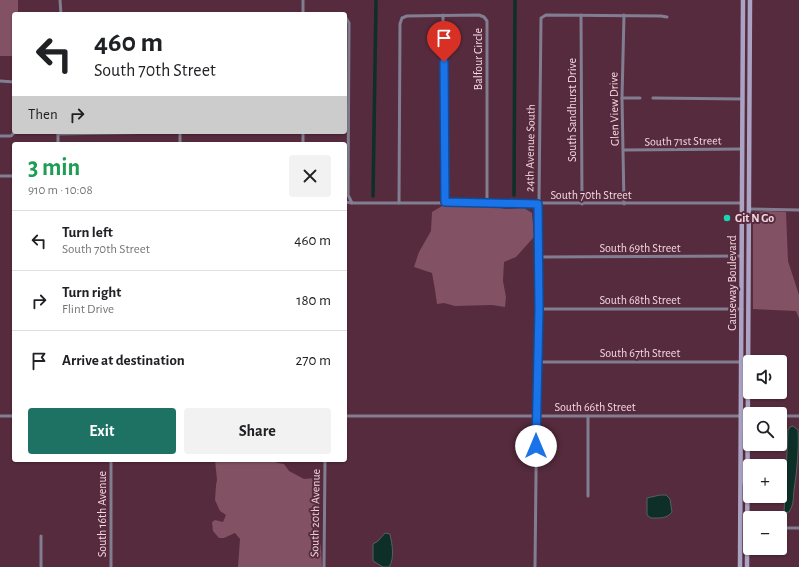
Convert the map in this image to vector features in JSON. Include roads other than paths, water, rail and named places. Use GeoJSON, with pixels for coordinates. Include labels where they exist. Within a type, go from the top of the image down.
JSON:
{"type":"FeatureCollection","features":[{"type":"Feature","properties":{"kind":"main road","name":"Causeway Boulevard"},"geometry":{"type":"LineString","coordinates":[[740,567],[744,0]]}},
{"type":"Feature","properties":{"kind":"main road","name":"Causeway Boulevard"},"geometry":{"type":"LineString","coordinates":[[749,407],[750,0]]}},
{"type":"Feature","properties":{"kind":"main road"},"geometry":{"type":"LineString","coordinates":[[742,203],[749,203]]}},
{"type":"Feature","properties":{"kind":"main road"},"geometry":{"type":"LineString","coordinates":[[742,209],[749,209]]}},
{"type":"Feature","properties":{"kind":"main road"},"geometry":{"type":"LineString","coordinates":[[741,461],[743,467]]}},
{"type":"Feature","properties":{"kind":"main road","name":"Causeway Boulevard"},"geometry":{"type":"LineString","coordinates":[[747,567],[748,555]]}},
{"type":"Feature","properties":{"kind":"street"},"geometry":{"type":"LineString","coordinates":[[60,0],[61,12]]}},
{"type":"Feature","properties":{"kind":"street"},"geometry":{"type":"LineString","coordinates":[[303,0],[303,12]]}},
{"type":"Feature","properties":{"kind":"street","name":"24th Avenue South"},"geometry":{"type":"LineString","coordinates":[[535,567],[541,18],[546,15],[581,15]]}},
{"type":"Feature","properties":{"kind":"street"},"geometry":{"type":"LineString","coordinates":[[581,15],[667,17]]}},
{"type":"Feature","properties":{"kind":"street","name":"South Sandhurst Drive"},"geometry":{"type":"LineString","coordinates":[[581,15],[582,204]]}},
{"type":"Feature","properties":{"kind":"street","name":"Glen View Drive"},"geometry":{"type":"LineString","coordinates":[[624,15],[622,98],[624,204]]}},
{"type":"Feature","properties":{"kind":"street","name":"Balfour Circle"},"geometry":{"type":"LineString","coordinates":[[399,203],[400,20],[407,16],[481,16],[487,21],[487,202]]}},
{"type":"Feature","properties":{"kind":"street"},"geometry":{"type":"LineString","coordinates":[[443,16],[445,202]]}},
{"type":"Feature","properties":{"kind":"street"},"geometry":{"type":"LineString","coordinates":[[347,20],[349,23],[348,195],[352,203]]}},
{"type":"Feature","properties":{"kind":"street"},"geometry":{"type":"LineString","coordinates":[[743,39],[750,39]]}},
{"type":"Feature","properties":{"kind":"street"},"geometry":{"type":"LineString","coordinates":[[0,82],[12,82]]}},
{"type":"Feature","properties":{"kind":"street"},"geometry":{"type":"LineString","coordinates":[[622,98],[640,98]]}},
{"type":"Feature","properties":{"kind":"street"},"geometry":{"type":"LineString","coordinates":[[653,98],[743,99]]}},
{"type":"Feature","properties":{"kind":"street"},"geometry":{"type":"LineString","coordinates":[[0,136],[11,136],[13,134]]}},
{"type":"Feature","properties":{"kind":"street","name":"South 71st Street"},"geometry":{"type":"LineString","coordinates":[[624,150],[742,149]]}},
{"type":"Feature","properties":{"kind":"street"},"geometry":{"type":"LineString","coordinates":[[0,176],[12,176]]}},
{"type":"Feature","properties":{"kind":"street","name":"South 70th Street"},"geometry":{"type":"LineString","coordinates":[[347,202],[487,202],[538,204],[742,203]]}},
{"type":"Feature","properties":{"kind":"street"},"geometry":{"type":"LineString","coordinates":[[749,209],[799,210]]}},
{"type":"Feature","properties":{"kind":"street","name":"South 69th Street"},"geometry":{"type":"LineString","coordinates":[[539,257],[742,256]]}},
{"type":"Feature","properties":{"kind":"street","name":"South 68th Street"},"geometry":{"type":"LineString","coordinates":[[539,309],[742,309]]}},
{"type":"Feature","properties":{"kind":"street","name":"South 67th Street"},"geometry":{"type":"LineString","coordinates":[[537,362],[742,362]]}},
{"type":"Feature","properties":{"kind":"street"},"geometry":{"type":"LineString","coordinates":[[0,416],[12,416]]}},
{"type":"Feature","properties":{"kind":"street","name":"South 66th Street"},"geometry":{"type":"LineString","coordinates":[[347,416],[742,416]]}},
{"type":"Feature","properties":{"kind":"street"},"geometry":{"type":"LineString","coordinates":[[588,416],[588,496]]}},
{"type":"Feature","properties":{"kind":"street"},"geometry":{"type":"LineString","coordinates":[[787,416],[799,416]]}},
{"type":"Feature","properties":{"kind":"street","name":"South 16th Avenue"},"geometry":{"type":"LineString","coordinates":[[111,462],[111,567]]}},
{"type":"Feature","properties":{"kind":"street","name":"South 20th Avenue"},"geometry":{"type":"LineString","coordinates":[[324,567],[325,462]]}},
{"type":"Feature","properties":{"kind":"street"},"geometry":{"type":"LineString","coordinates":[[787,528],[799,528]]}},
{"type":"Feature","properties":{"kind":"street"},"geometry":{"type":"LineString","coordinates":[[41,536],[41,567]]}},
{"type":"Feature","properties":{"kind":"waterway"},"geometry":{"type":"LineString","coordinates":[[514,195],[515,0]]}},
{"type":"Feature","properties":{"kind":"waterway"},"geometry":{"type":"LineString","coordinates":[[373,196],[376,1]]}},
{"type":"Feature","properties":{"kind":"place","name":"Git N Go"},"geometry":{"type":"Point","coordinates":[727,218]}}]}
